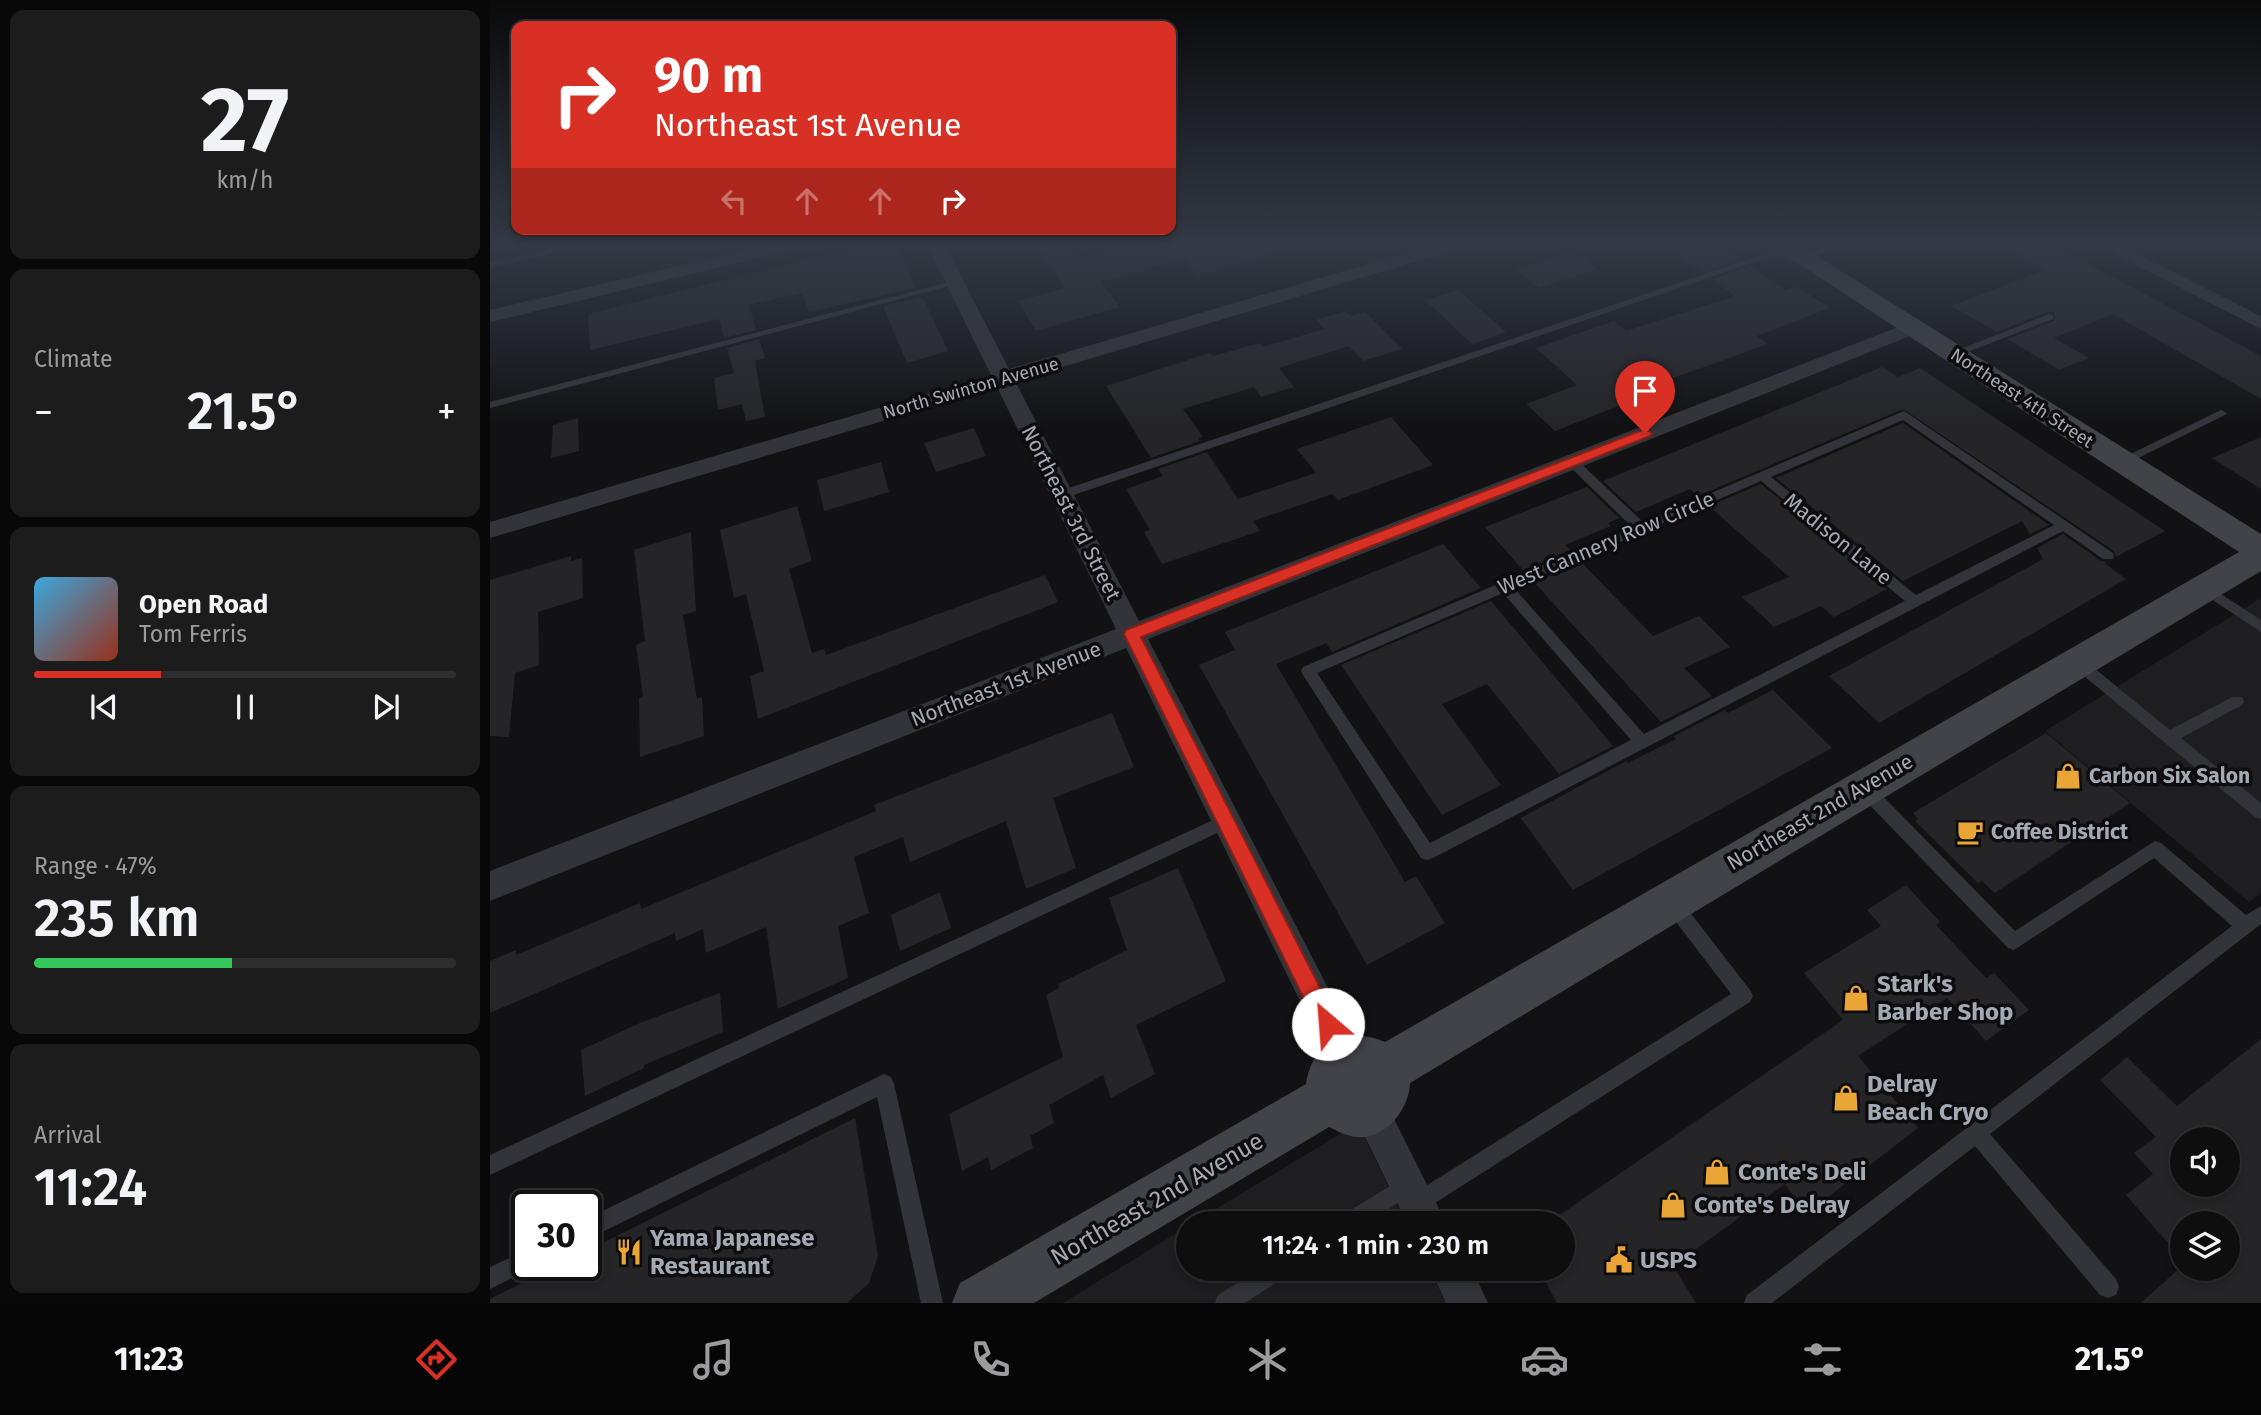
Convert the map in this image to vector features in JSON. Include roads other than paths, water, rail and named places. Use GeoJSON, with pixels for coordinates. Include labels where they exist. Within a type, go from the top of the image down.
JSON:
{"type":"FeatureCollection","features":[{"type":"Feature","properties":{"kind":"street"},"geometry":{"type":"LineString","coordinates":[[490,316],[533,306]]}},
{"type":"Feature","properties":{"kind":"street","name":"Northeast 3rd Street"},"geometry":{"type":"LineString","coordinates":[[967,306],[1417,1204]]}},
{"type":"Feature","properties":{"kind":"street","name":"North Swinton Avenue"},"geometry":{"type":"LineString","coordinates":[[490,530],[1247,306]]}},
{"type":"Feature","properties":{"kind":"street","name":"Northeast 4th Street"},"geometry":{"type":"LineString","coordinates":[[1878,306],[2261,552]]}},
{"type":"Feature","properties":{"kind":"street"},"geometry":{"type":"LineString","coordinates":[[2227,306],[2261,323]]}},
{"type":"Feature","properties":{"kind":"street","name":"Northeast 1st Avenue"},"geometry":{"type":"LineString","coordinates":[[490,886],[1913,328]]}},
{"type":"Feature","properties":{"kind":"street","name":"Northeast 2nd Avenue"},"geometry":{"type":"LineString","coordinates":[[980,1303],[1358,1085],[2261,552]]}},
{"type":"Feature","properties":{"kind":"street"},"geometry":{"type":"LineString","coordinates":[[1456,1281],[1468,1303]]}},
{"type":"Feature","properties":{"kind":"lane"},"geometry":{"type":"LineString","coordinates":[[490,405],[869,306]]}},
{"type":"Feature","properties":{"kind":"lane"},"geometry":{"type":"LineString","coordinates":[[1062,495],[1625,306]]}},
{"type":"Feature","properties":{"kind":"lane"},"geometry":{"type":"LineString","coordinates":[[1953,354],[2049,317]]}},
{"type":"Feature","properties":{"kind":"lane"},"geometry":{"type":"LineString","coordinates":[[2122,461],[2221,413]]}},
{"type":"Feature","properties":{"kind":"lane","name":"West Cannery Row Circle"},"geometry":{"type":"LineString","coordinates":[[1642,742],[1427,853],[1308,671],[1904,415],[2064,525]]}},
{"type":"Feature","properties":{"kind":"lane"},"geometry":{"type":"LineString","coordinates":[[1572,462],[1641,528]]}},
{"type":"Feature","properties":{"kind":"lane","name":"Madison Lane"},"geometry":{"type":"LineString","coordinates":[[1762,476],[1915,602]]}},
{"type":"Feature","properties":{"kind":"lane"},"geometry":{"type":"LineString","coordinates":[[1506,586],[1642,742],[2064,525],[2108,556]]}},
{"type":"Feature","properties":{"kind":"lane"},"geometry":{"type":"LineString","coordinates":[[2204,587],[2261,627]]}},
{"type":"Feature","properties":{"kind":"lane"},"geometry":{"type":"LineString","coordinates":[[2077,662],[2261,812]]}},
{"type":"Feature","properties":{"kind":"lane"},"geometry":{"type":"LineString","coordinates":[[2170,737],[2237,701]]}},
{"type":"Feature","properties":{"kind":"lane"},"geometry":{"type":"LineString","coordinates":[[1863,787],[2014,942],[2155,848],[2245,926]]}},
{"type":"Feature","properties":{"kind":"lane"},"geometry":{"type":"LineString","coordinates":[[490,1165],[1226,821]]}},
{"type":"Feature","properties":{"kind":"lane"},"geometry":{"type":"LineString","coordinates":[[1392,1211],[1417,1204],[1744,996],[1670,900]]}},
{"type":"Feature","properties":{"kind":"lane"},"geometry":{"type":"LineString","coordinates":[[1755,1303],[2261,914]]}},
{"type":"Feature","properties":{"kind":"lane"},"geometry":{"type":"LineString","coordinates":[[602,1222],[884,1084],[932,1303]]}},
{"type":"Feature","properties":{"kind":"lane"},"geometry":{"type":"LineString","coordinates":[[1976,1133],[2108,1287]]}},
{"type":"Feature","properties":{"kind":"lane"},"geometry":{"type":"LineString","coordinates":[[490,1278],[511,1268]]}},
{"type":"Feature","properties":{"kind":"lane"},"geometry":{"type":"LineString","coordinates":[[1226,1303],[1260,1281]]}},
{"type":"Feature","properties":{"kind":"place","name":"Carbon Six Salon"},"geometry":{"type":"Point","coordinates":[2068,776]}},
{"type":"Feature","properties":{"kind":"place","name":"Coffee District"},"geometry":{"type":"Point","coordinates":[1970,832]}},
{"type":"Feature","properties":{"kind":"place","name":"Stark's Barber Shop"},"geometry":{"type":"Point","coordinates":[1856,998]}},
{"type":"Feature","properties":{"kind":"place","name":"Delray Beach Cryo"},"geometry":{"type":"Point","coordinates":[1846,1098]}},
{"type":"Feature","properties":{"kind":"place","name":"Conte's Deli"},"geometry":{"type":"Point","coordinates":[1717,1172]}},
{"type":"Feature","properties":{"kind":"place","name":"Conte's Delray"},"geometry":{"type":"Point","coordinates":[1673,1205]}},
{"type":"Feature","properties":{"kind":"place","name":"Yama Japanese Restaurant"},"geometry":{"type":"Point","coordinates":[629,1252]}},
{"type":"Feature","properties":{"kind":"place","name":"USPS"},"geometry":{"type":"Point","coordinates":[1619,1260]}}]}
